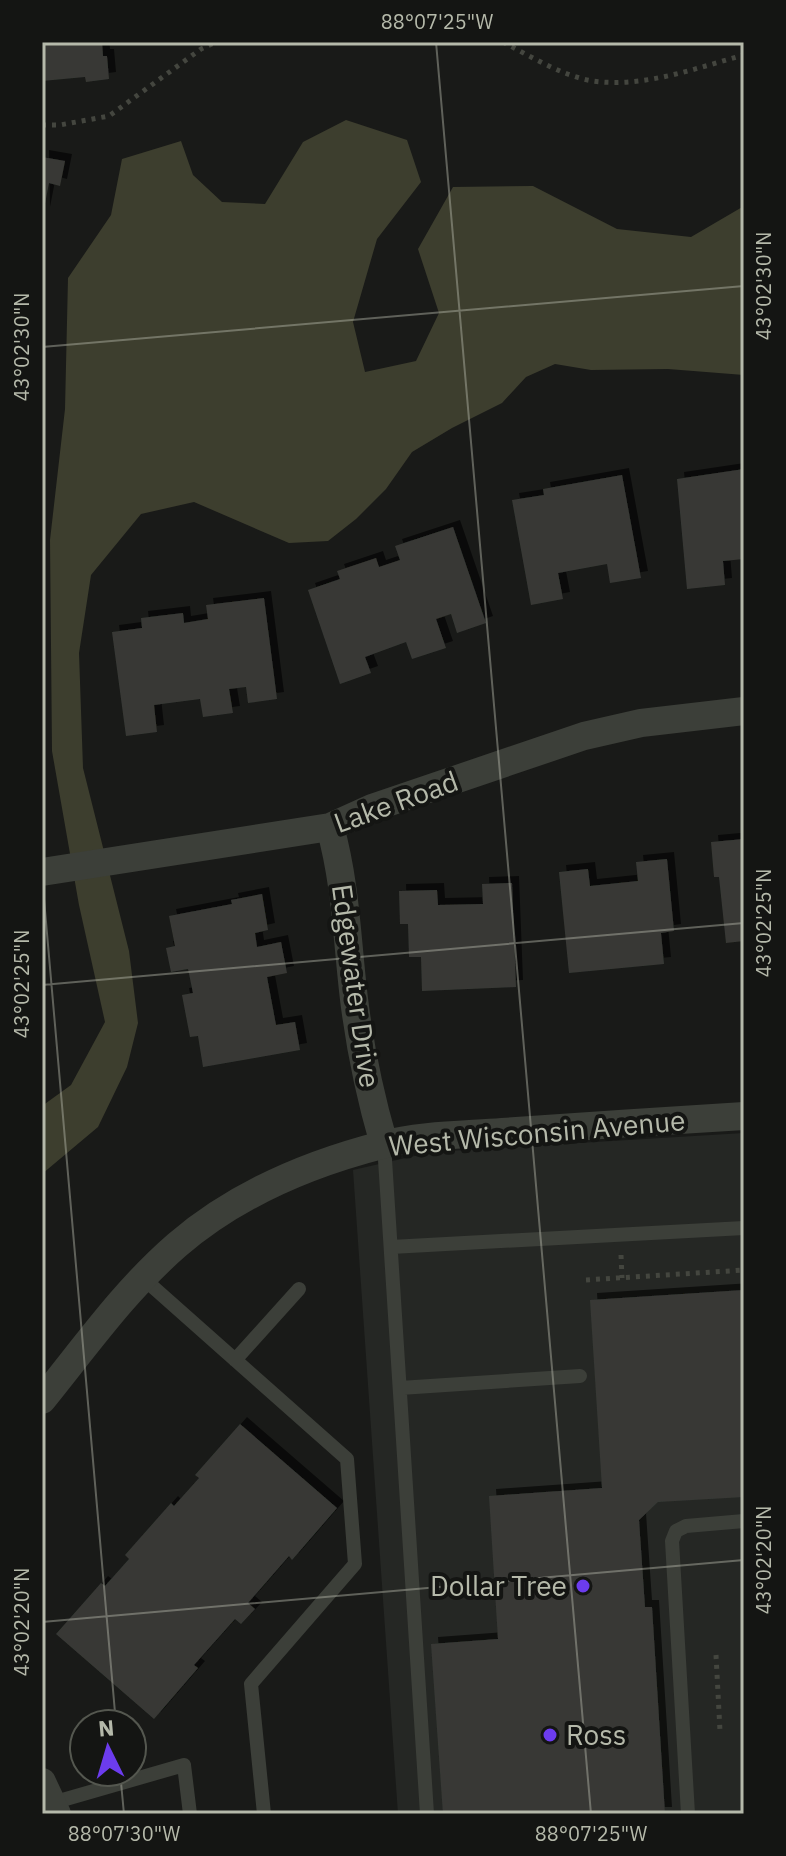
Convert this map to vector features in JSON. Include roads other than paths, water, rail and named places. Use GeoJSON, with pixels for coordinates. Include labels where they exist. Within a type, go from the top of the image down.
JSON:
{"type":"FeatureCollection","features":[{"type":"Feature","properties":{"kind":"street","name":"Lake Road"},"geometry":{"type":"LineString","coordinates":[[54,870],[330,827],[372,808],[584,736],[641,723],[744,711]]}},
{"type":"Feature","properties":{"kind":"street","name":"Edgewater Drive"},"geometry":{"type":"LineString","coordinates":[[330,827],[345,901],[354,999],[370,1095],[384,1144]]}},
{"type":"Feature","properties":{"kind":"street","name":"West Wisconsin Avenue"},"geometry":{"type":"LineString","coordinates":[[42,1400],[123,1299],[177,1246],[223,1211],[258,1190],[302,1171],[384,1144],[552,1128],[744,1116]]}},
{"type":"Feature","properties":{"kind":"lane"},"geometry":{"type":"LineString","coordinates":[[384,1144],[427,1814]]}},
{"type":"Feature","properties":{"kind":"lane"},"geometry":{"type":"LineString","coordinates":[[391,1247],[744,1228]]}},
{"type":"Feature","properties":{"kind":"lane"},"geometry":{"type":"LineString","coordinates":[[144,1279],[347,1459],[355,1564],[251,1684],[264,1814]]}},
{"type":"Feature","properties":{"kind":"lane"},"geometry":{"type":"LineString","coordinates":[[235,1360],[299,1289]]}},
{"type":"Feature","properties":{"kind":"lane"},"geometry":{"type":"LineString","coordinates":[[400,1388],[580,1376]]}},
{"type":"Feature","properties":{"kind":"lane"},"geometry":{"type":"LineString","coordinates":[[688,1814],[672,1541],[676,1531],[686,1526],[744,1521]]}},
{"type":"Feature","properties":{"kind":"lane"},"geometry":{"type":"LineString","coordinates":[[51,1800],[184,1765],[190,1814]]}},
{"type":"Feature","properties":{"kind":"place","name":"Dollar Tree"},"geometry":{"type":"Point","coordinates":[583,1586]}},
{"type":"Feature","properties":{"kind":"place","name":"Ross"},"geometry":{"type":"Point","coordinates":[550,1735]}}]}
